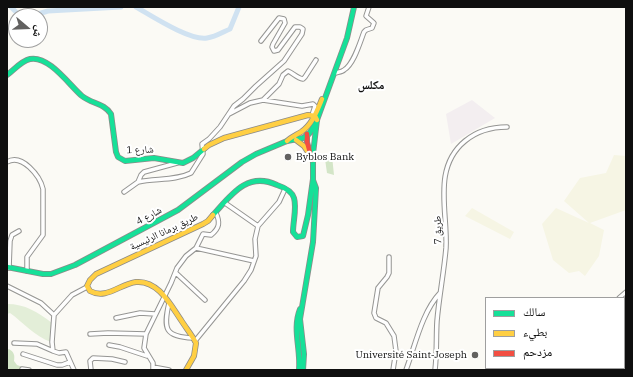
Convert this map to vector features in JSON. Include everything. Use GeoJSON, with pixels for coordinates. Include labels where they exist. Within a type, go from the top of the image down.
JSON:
{"type":"FeatureCollection","features":[{"type":"Feature","properties":{"kind":"street"},"geometry":{"type":"LineString","coordinates":[[287,140],[296,140],[306,136],[313,129],[315,117],[335,73],[348,38],[354,7]]}},
{"type":"Feature","properties":{"kind":"street"},"geometry":{"type":"LineString","coordinates":[[335,73],[346,69],[357,50],[364,32],[372,28],[373,22],[366,16],[369,7]]}},
{"type":"Feature","properties":{"kind":"street"},"geometry":{"type":"LineString","coordinates":[[124,192],[138,182],[181,177],[190,174],[200,159],[203,150],[202,144],[220,127],[236,105],[284,61],[302,34],[303,29],[300,27],[295,27],[278,50],[274,50],[272,48],[272,44],[285,23],[284,20],[279,18],[261,41]]}},
{"type":"Feature","properties":{"kind":"street","name":"شارع 1"},"geometry":{"type":"LineString","coordinates":[[7,75],[27,60],[33,59],[40,61],[54,69],[86,99],[108,109],[111,114],[118,157],[125,161],[154,158],[178,163]]}},
{"type":"Feature","properties":{"kind":"street"},"geometry":{"type":"LineString","coordinates":[[263,100],[279,84],[286,72],[291,72],[303,79],[316,60]]}},
{"type":"Feature","properties":{"kind":"street"},"geometry":{"type":"LineString","coordinates":[[194,340],[244,281],[256,256],[255,234],[258,226],[279,202],[285,189],[292,194],[294,200],[293,232],[295,236],[301,237],[305,229],[313,179],[315,106],[313,104],[302,106],[263,100],[250,103],[229,114]]}},
{"type":"Feature","properties":{"kind":"street"},"geometry":{"type":"LineString","coordinates":[[138,182],[140,175],[147,171],[183,163],[209,146],[234,135],[302,117],[315,117]]}},
{"type":"Feature","properties":{"kind":"street"},"geometry":{"type":"LineString","coordinates":[[302,117],[309,124]]}},
{"type":"Feature","properties":{"kind":"street"},"geometry":{"type":"LineString","coordinates":[[287,140],[303,131],[315,117]]}},
{"type":"Feature","properties":{"kind":"street"},"geometry":{"type":"LineString","coordinates":[[309,124],[306,136],[313,164]]}},
{"type":"Feature","properties":{"kind":"street","name":"طريق 7"},"geometry":{"type":"LineString","coordinates":[[435,370],[437,320],[446,246],[444,188],[446,171],[457,150],[474,134],[490,128],[507,127]]}},
{"type":"Feature","properties":{"kind":"street","name":"شارع 4"},"geometry":{"type":"LineString","coordinates":[[8,267],[43,274],[51,274],[75,265],[178,210],[242,162],[261,151],[287,140]]}},
{"type":"Feature","properties":{"kind":"street"},"geometry":{"type":"LineString","coordinates":[[296,140],[304,146],[310,155]]}},
{"type":"Feature","properties":{"kind":"street"},"geometry":{"type":"LineString","coordinates":[[9,161],[19,160],[31,169],[42,184],[43,189],[43,235],[27,257],[27,271]]}},
{"type":"Feature","properties":{"kind":"street"},"geometry":{"type":"LineString","coordinates":[[303,370],[304,354],[300,326],[313,242],[316,188],[313,179]]}},
{"type":"Feature","properties":{"kind":"street","name":"طريق برمانا الرئيسية"},"geometry":{"type":"LineString","coordinates":[[87,287],[87,282],[96,274],[203,224],[216,213],[238,188],[248,182],[254,180],[269,180],[285,189]]}},
{"type":"Feature","properties":{"kind":"street"},"geometry":{"type":"LineString","coordinates":[[225,203],[258,226]]}},
{"type":"Feature","properties":{"kind":"street"},"geometry":{"type":"LineString","coordinates":[[169,370],[153,369],[153,363],[144,348],[146,334],[176,273],[177,268],[186,256],[196,248],[203,234],[212,235],[218,228],[219,220],[216,213]]}},
{"type":"Feature","properties":{"kind":"street"},"geometry":{"type":"LineString","coordinates":[[8,267],[10,241],[12,235],[19,231]]}},
{"type":"Feature","properties":{"kind":"street"},"geometry":{"type":"LineString","coordinates":[[7,232],[12,235]]}},
{"type":"Feature","properties":{"kind":"street"},"geometry":{"type":"LineString","coordinates":[[196,248],[254,261]]}},
{"type":"Feature","properties":{"kind":"street"},"geometry":{"type":"LineString","coordinates":[[389,257],[389,273],[378,288],[374,313],[376,318],[386,323],[394,336],[396,345],[393,370]]}},
{"type":"Feature","properties":{"kind":"street"},"geometry":{"type":"LineString","coordinates":[[176,273],[205,300]]}},
{"type":"Feature","properties":{"kind":"street"},"geometry":{"type":"LineString","coordinates":[[53,351],[52,342],[54,315],[72,295],[87,287],[89,290],[100,294],[139,282],[153,286],[164,297],[194,340],[195,352],[186,370]]}},
{"type":"Feature","properties":{"kind":"street"},"geometry":{"type":"LineString","coordinates":[[7,286],[41,303],[54,315]]}},
{"type":"Feature","properties":{"kind":"street"},"geometry":{"type":"LineString","coordinates":[[406,370],[416,339],[429,309],[441,292]]}},
{"type":"Feature","properties":{"kind":"street"},"geometry":{"type":"LineString","coordinates":[[169,303],[166,321],[167,328],[170,333],[180,338],[194,340]]}},
{"type":"Feature","properties":{"kind":"street"},"geometry":{"type":"LineString","coordinates":[[299,370],[300,355],[296,318],[302,306]]}},
{"type":"Feature","properties":{"kind":"street"},"geometry":{"type":"LineString","coordinates":[[116,318],[140,313],[155,314]]}},
{"type":"Feature","properties":{"kind":"street"},"geometry":{"type":"LineString","coordinates":[[90,334],[146,334]]}},
{"type":"Feature","properties":{"kind":"street"},"geometry":{"type":"LineString","coordinates":[[14,343],[37,344],[59,353],[66,352],[74,370]]}},
{"type":"Feature","properties":{"kind":"street"},"geometry":{"type":"LineString","coordinates":[[109,345],[148,356]]}},
{"type":"Feature","properties":{"kind":"street"},"geometry":{"type":"LineString","coordinates":[[23,354],[57,366],[70,362]]}},
{"type":"Feature","properties":{"kind":"street"},"geometry":{"type":"LineString","coordinates":[[91,370],[90,361],[93,358],[112,359],[125,362]]}},
{"type":"Feature","properties":{"kind":"street"},"geometry":{"type":"LineString","coordinates":[[22,369],[30,370]]}},
{"type":"Feature","properties":{"kind":"shaded area"},"geometry":{"type":"Polygon","coordinates":[[[472,100],[495,118],[451,144],[446,114],[472,100]]]}},
{"type":"Feature","properties":{"kind":"green space"},"geometry":{"type":"Polygon","coordinates":[[[614,155],[626,156],[626,210],[590,223],[604,230],[599,256],[585,276],[579,271],[569,273],[553,260],[542,224],[556,208],[589,223],[564,201],[580,178],[606,173],[614,155]]]}},
{"type":"Feature","properties":{"kind":"green space"},"geometry":{"type":"Polygon","coordinates":[[[332,156],[334,175],[327,173],[325,159],[332,156]]]}},
{"type":"Feature","properties":{"kind":"green space"},"geometry":{"type":"Polygon","coordinates":[[[472,208],[514,232],[510,239],[465,216],[472,208]]]}},
{"type":"Feature","properties":{"kind":"green space"},"geometry":{"type":"Polygon","coordinates":[[[7,304],[20,305],[31,309],[52,323],[51,342],[34,333],[10,313],[7,314],[7,304]]]}},
{"type":"Feature","properties":{"kind":"green space"},"geometry":{"type":"Polygon","coordinates":[[[9,349],[14,354],[14,361],[17,365],[31,370],[7,370],[7,350],[9,349]]]}},
{"type":"Feature","properties":{"kind":"waterway"},"geometry":{"type":"LineString","coordinates":[[48,11],[121,7]]}},
{"type":"Feature","properties":{"kind":"waterway"},"geometry":{"type":"LineString","coordinates":[[136,7],[181,32],[200,38],[216,36],[230,29],[239,7]]}},
{"type":"Feature","properties":{"kind":"traffic: fast"},"geometry":{"type":"LineString","coordinates":[[213,215],[240,187],[248,183],[266,181],[284,188],[293,196],[295,202],[293,232],[297,237],[303,236],[308,215],[313,179],[313,154],[317,120],[347,38],[354,7]]}},
{"type":"Feature","properties":{"kind":"traffic: fast"},"geometry":{"type":"LineString","coordinates":[[7,75],[30,59],[37,59],[52,66],[82,96],[108,110],[111,114],[116,152],[118,157],[125,161],[154,158],[183,163],[193,158],[204,149]]}},
{"type":"Feature","properties":{"kind":"traffic: fast"},"geometry":{"type":"LineString","coordinates":[[7,267],[43,274],[51,274],[75,265],[178,210],[242,162],[256,154],[287,141],[303,138],[309,134],[316,123]]}},
{"type":"Feature","properties":{"kind":"traffic: fast"},"geometry":{"type":"LineString","coordinates":[[303,370],[304,354],[300,319],[313,242],[316,188],[313,180]]}},
{"type":"Feature","properties":{"kind":"traffic: fast"},"geometry":{"type":"LineString","coordinates":[[299,370],[297,324],[300,309]]}},
{"type":"Feature","properties":{"kind":"traffic: slow"},"geometry":{"type":"LineString","coordinates":[[287,141],[308,126],[322,99]]}},
{"type":"Feature","properties":{"kind":"traffic: slow"},"geometry":{"type":"LineString","coordinates":[[204,149],[224,138],[308,115],[315,116],[317,120]]}},
{"type":"Feature","properties":{"kind":"traffic: slow"},"geometry":{"type":"LineString","coordinates":[[296,140],[304,146],[308,152]]}},
{"type":"Feature","properties":{"kind":"traffic: slow"},"geometry":{"type":"LineString","coordinates":[[186,370],[194,356],[196,343],[163,294],[151,285],[144,282],[130,283],[102,294],[90,291],[87,286],[96,274],[203,224],[213,215]]}},
{"type":"Feature","properties":{"kind":"traffic: jam"},"geometry":{"type":"LineString","coordinates":[[307,134],[307,142],[312,160]]}},
{"type":"Feature","properties":{"kind":"place","name":"Byblos Bank"},"geometry":{"type":"Point","coordinates":[288,157]}},
{"type":"Feature","properties":{"kind":"place","name":"Université Saint-Joseph"},"geometry":{"type":"Point","coordinates":[475,355]}},
{"type":"Feature","properties":{"kind":"district","name":"مكلس"},"geometry":{"type":"Point","coordinates":[371,86]}}]}
